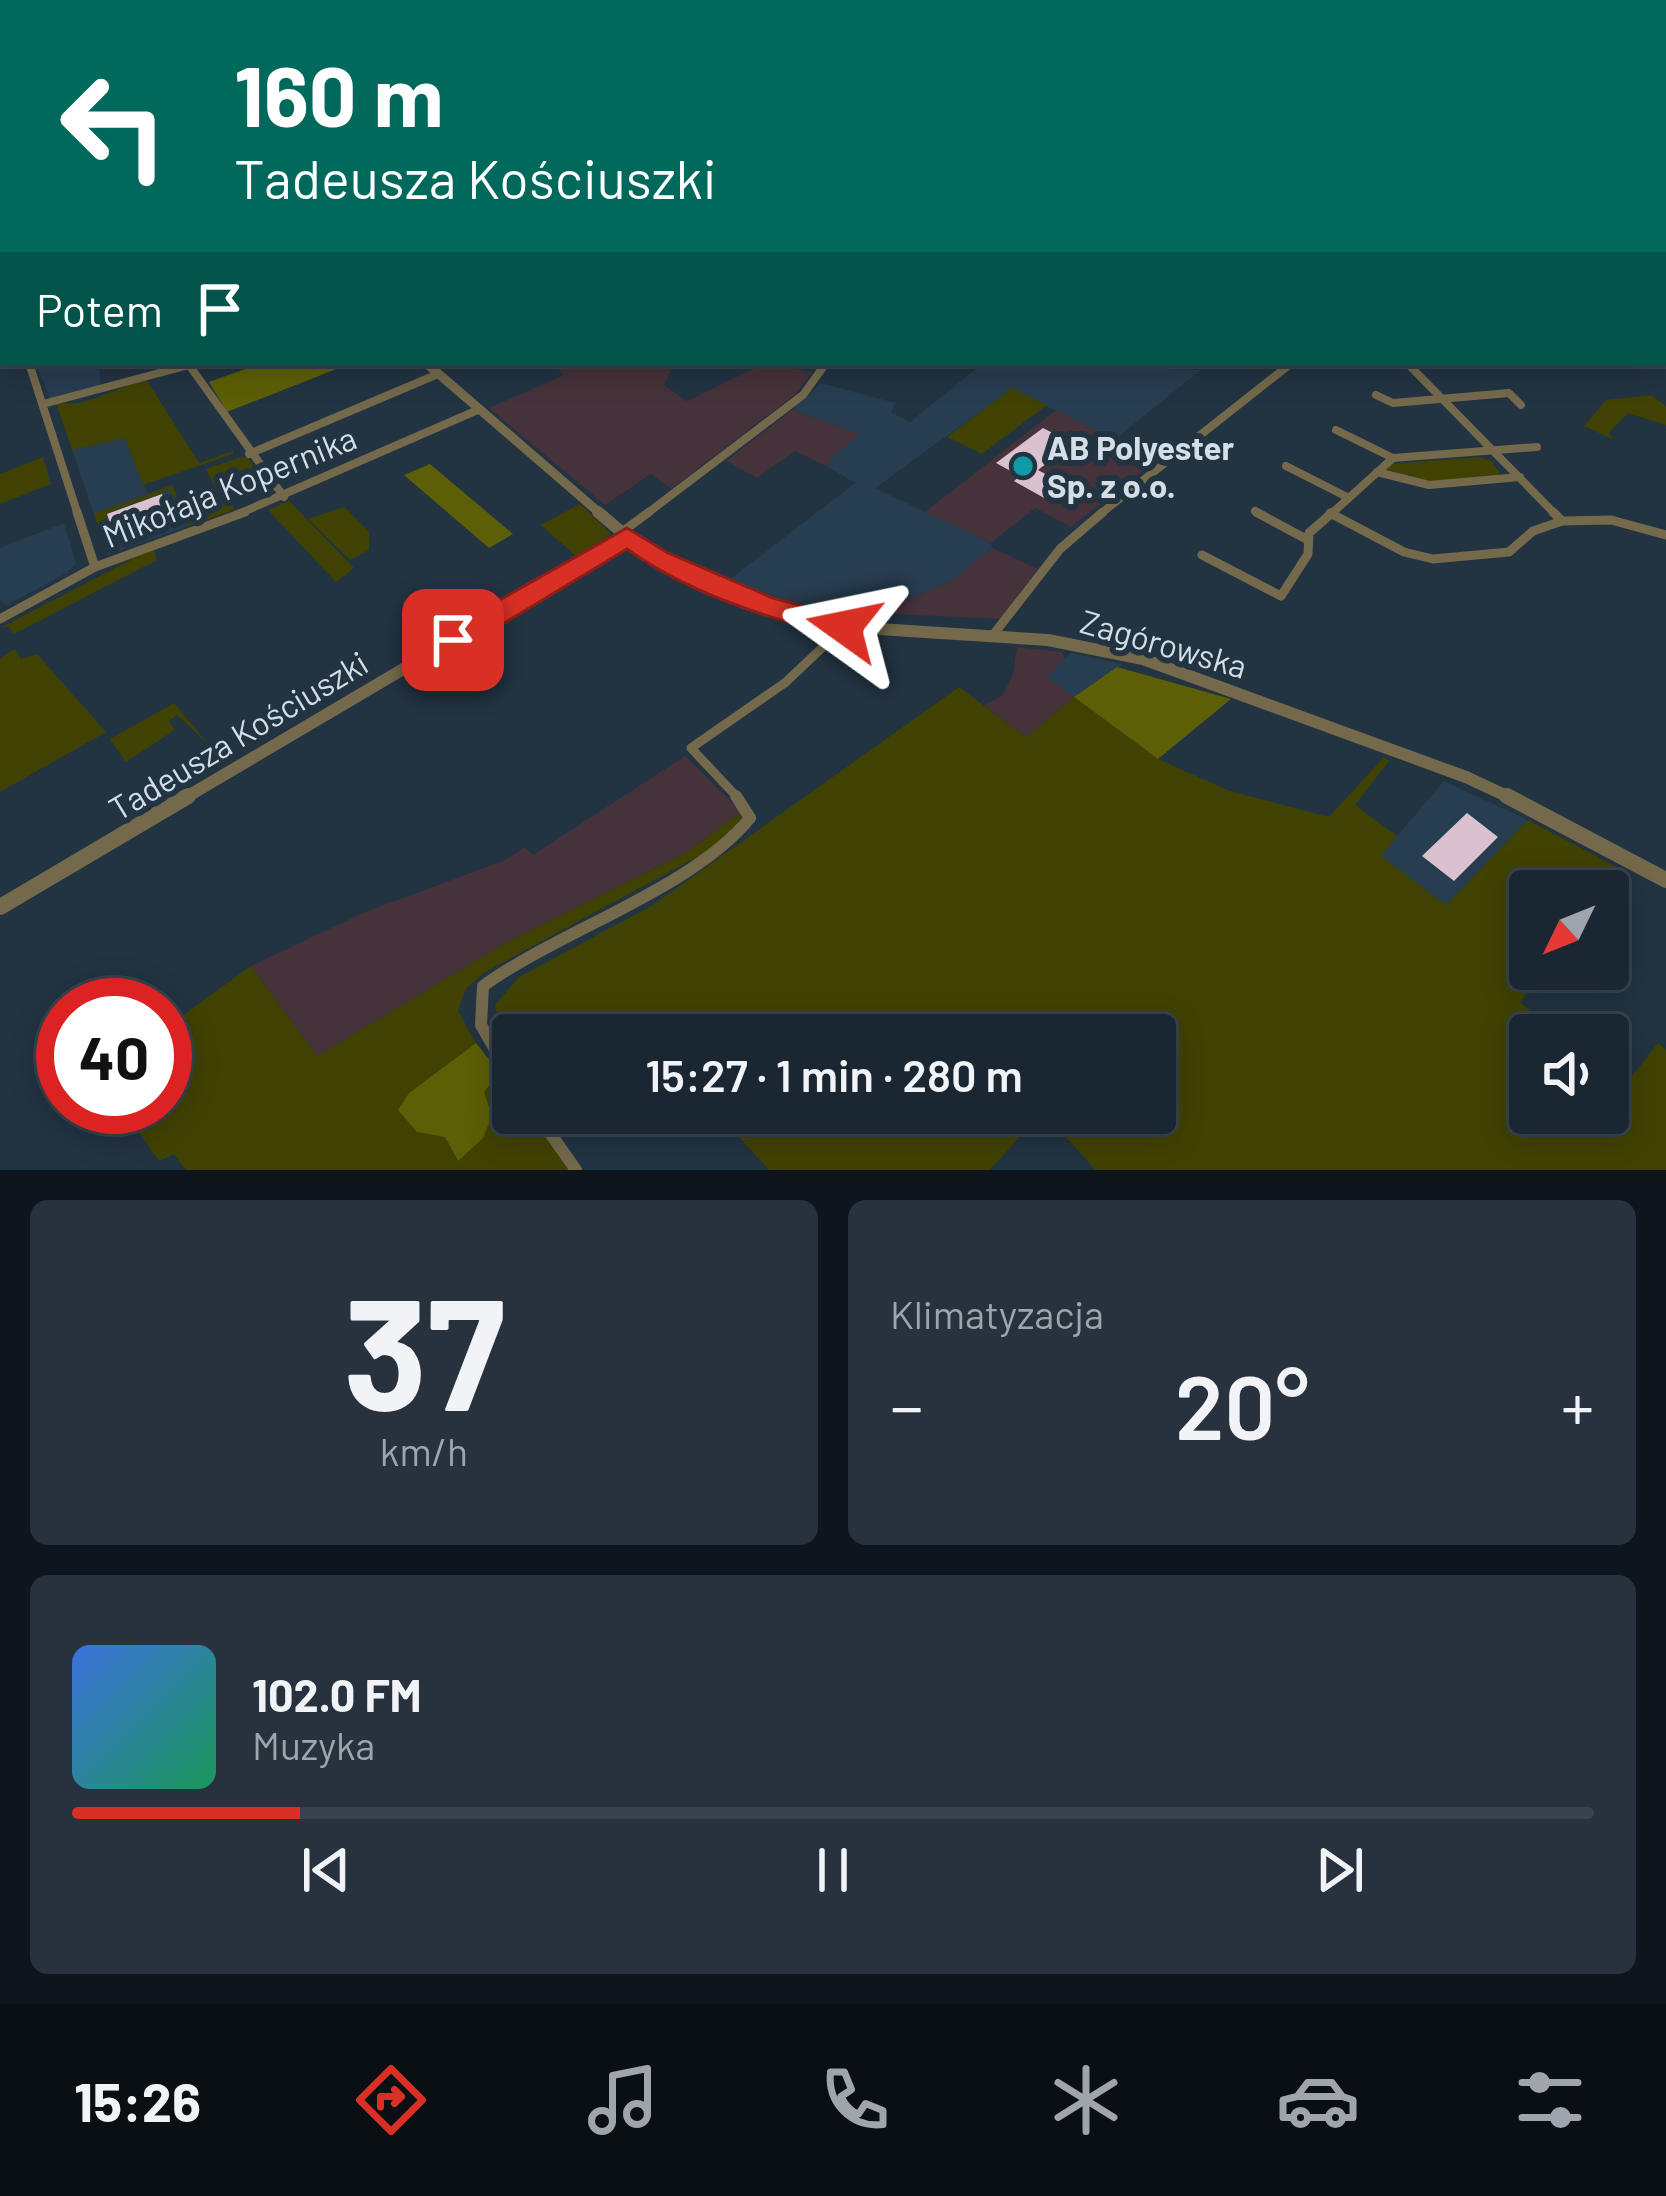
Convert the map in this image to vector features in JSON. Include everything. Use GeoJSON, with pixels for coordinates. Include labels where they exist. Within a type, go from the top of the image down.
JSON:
{"type":"FeatureCollection","features":[{"type":"Feature","properties":{"kind":"street"},"geometry":{"type":"LineString","coordinates":[[30,366],[95,567]]}},
{"type":"Feature","properties":{"kind":"street"},"geometry":{"type":"LineString","coordinates":[[43,404],[182,366]]}},
{"type":"Feature","properties":{"kind":"street"},"geometry":{"type":"LineString","coordinates":[[190,366],[284,497]]}},
{"type":"Feature","properties":{"kind":"street","name":"Zagórowska"},"geometry":{"type":"LineString","coordinates":[[429,366],[659,559],[754,602],[844,627],[993,635],[1119,652],[1226,686],[1494,789],[1666,880]]}},
{"type":"Feature","properties":{"kind":"street"},"geometry":{"type":"LineString","coordinates":[[625,534],[803,395],[824,366]]}},
{"type":"Feature","properties":{"kind":"street"},"geometry":{"type":"LineString","coordinates":[[993,635],[1085,525],[1288,366]]}},
{"type":"Feature","properties":{"kind":"street"},"geometry":{"type":"LineString","coordinates":[[1410,366],[1562,521]]}},
{"type":"Feature","properties":{"kind":"street"},"geometry":{"type":"LineString","coordinates":[[249,454],[438,374]]}},
{"type":"Feature","properties":{"kind":"street"},"geometry":{"type":"LineString","coordinates":[[1376,395],[1393,403],[1509,393],[1521,404]]}},
{"type":"Feature","properties":{"kind":"street","name":"Mikołaja Kopernika"},"geometry":{"type":"LineString","coordinates":[[0,619],[95,567],[284,497],[480,410]]}},
{"type":"Feature","properties":{"kind":"street"},"geometry":{"type":"LineString","coordinates":[[1336,430],[1393,458],[1537,448]]}},
{"type":"Feature","properties":{"kind":"street"},"geometry":{"type":"LineString","coordinates":[[1202,555],[1281,596],[1307,554],[1308,540],[1347,496],[1393,458]]}},
{"type":"Feature","properties":{"kind":"street"},"geometry":{"type":"LineString","coordinates":[[1286,466],[1347,496]]}},
{"type":"Feature","properties":{"kind":"street"},"geometry":{"type":"LineString","coordinates":[[1377,472],[1412,486],[1431,487],[1520,477]]}},
{"type":"Feature","properties":{"kind":"street"},"geometry":{"type":"LineString","coordinates":[[1255,512],[1308,540]]}},
{"type":"Feature","properties":{"kind":"street"},"geometry":{"type":"LineString","coordinates":[[1330,513],[1404,552],[1432,560],[1509,552],[1533,531],[1562,521],[1611,520],[1666,535]]}},
{"type":"Feature","properties":{"kind":"street","name":"Tadeusza Kościuszki"},"geometry":{"type":"LineString","coordinates":[[0,907],[625,534]]}},
{"type":"Feature","properties":{"kind":"street"},"geometry":{"type":"LineString","coordinates":[[492,1050],[479,1031],[477,1010],[483,986],[564,933],[661,884],[739,834],[750,818],[748,808],[692,748],[786,682],[844,627]]}},
{"type":"Feature","properties":{"kind":"street"},"geometry":{"type":"LineString","coordinates":[[551,1134],[576,1170]]}},
{"type":"Feature","properties":{"kind":"shaded area"},"geometry":{"type":"Polygon","coordinates":[[[37,366],[98,366],[101,386],[50,399],[37,366]]]}},
{"type":"Feature","properties":{"kind":"shaded area"},"geometry":{"type":"Polygon","coordinates":[[[254,366],[344,366],[227,412],[209,382],[254,366]]]}},
{"type":"Feature","properties":{"kind":"shaded area"},"geometry":{"type":"Polygon","coordinates":[[[673,366],[664,385],[687,401],[759,366],[812,372],[796,394],[671,489],[651,474],[605,505],[489,408],[564,375],[558,369],[673,366]]]}},
{"type":"Feature","properties":{"kind":"shaded area"},"geometry":{"type":"Polygon","coordinates":[[[979,366],[1201,370],[1114,440],[1012,389],[875,488],[991,543],[992,548],[951,582],[874,613],[852,615],[818,613],[730,579],[855,483],[828,467],[831,458],[859,434],[792,410],[821,383],[896,403],[891,412],[910,422],[979,366]]]}},
{"type":"Feature","properties":{"kind":"shaded area"},"geometry":{"type":"Polygon","coordinates":[[[146,379],[199,463],[233,454],[143,485],[125,438],[72,450],[56,403],[89,400],[146,379]]]}},
{"type":"Feature","properties":{"kind":"shaded area"},"geometry":{"type":"Polygon","coordinates":[[[1016,385],[1014,389],[1047,405],[982,454],[947,437],[1016,385]]]}},
{"type":"Feature","properties":{"kind":"shaded area"},"geometry":{"type":"Polygon","coordinates":[[[1651,395],[1666,406],[1666,425],[1628,413],[1609,433],[1614,440],[1584,426],[1606,400],[1651,395]]]}},
{"type":"Feature","properties":{"kind":"shaded area"},"geometry":{"type":"Polygon","coordinates":[[[792,410],[860,434],[831,458],[828,467],[795,451],[757,478],[726,461],[792,410]]]}},
{"type":"Feature","properties":{"kind":"shaded area"},"geometry":{"type":"Polygon","coordinates":[[[1056,410],[1118,442],[1109,450],[1144,470],[1071,527],[1035,508],[991,543],[925,512],[1056,410]]]}},
{"type":"Feature","properties":{"kind":"shaded area"},"geometry":{"type":"Polygon","coordinates":[[[125,438],[148,494],[172,485],[181,505],[188,503],[194,524],[108,555],[72,450],[125,438]]]}},
{"type":"Feature","properties":{"kind":"shaded area"},"geometry":{"type":"Polygon","coordinates":[[[43,457],[51,484],[0,504],[0,474],[43,457]]]}},
{"type":"Feature","properties":{"kind":"shaded area"},"geometry":{"type":"Polygon","coordinates":[[[247,457],[275,491],[270,493],[258,477],[227,489],[234,510],[188,526],[170,490],[106,514],[109,525],[100,533],[94,514],[172,485],[181,505],[217,492],[206,469],[247,457]]]}},
{"type":"Feature","properties":{"kind":"shaded area"},"geometry":{"type":"Polygon","coordinates":[[[1479,457],[1492,461],[1501,476],[1434,483],[1385,469],[1393,464],[1479,457]]]}},
{"type":"Feature","properties":{"kind":"shaded area"},"geometry":{"type":"Polygon","coordinates":[[[430,464],[513,534],[489,548],[404,475],[430,464]]]}},
{"type":"Feature","properties":{"kind":"shaded area"},"geometry":{"type":"Polygon","coordinates":[[[289,501],[354,568],[336,582],[268,510],[289,501]]]}},
{"type":"Feature","properties":{"kind":"shaded area"},"geometry":{"type":"Polygon","coordinates":[[[580,504],[611,534],[577,557],[541,525],[580,504]]]}},
{"type":"Feature","properties":{"kind":"shaded area"},"geometry":{"type":"Polygon","coordinates":[[[344,507],[369,532],[369,550],[350,560],[308,519],[344,507]]]}},
{"type":"Feature","properties":{"kind":"shaded area"},"geometry":{"type":"Polygon","coordinates":[[[64,523],[76,563],[67,573],[5,606],[0,600],[0,548],[64,523]]]}},
{"type":"Feature","properties":{"kind":"shaded area"},"geometry":{"type":"Polygon","coordinates":[[[992,548],[1038,569],[1000,619],[874,613],[951,582],[992,548]]]}},
{"type":"Feature","properties":{"kind":"shaded area"},"geometry":{"type":"Polygon","coordinates":[[[154,550],[157,560],[14,634],[8,626],[0,628],[154,550]]]}},
{"type":"Feature","properties":{"kind":"shaded area"},"geometry":{"type":"Polygon","coordinates":[[[1017,647],[1062,652],[1065,658],[1047,677],[1074,697],[1026,737],[984,705],[1002,696],[1013,675],[1017,647]]]}},
{"type":"Feature","properties":{"kind":"shaded area"},"geometry":{"type":"Polygon","coordinates":[[[15,649],[21,659],[37,654],[106,732],[0,792],[0,659],[15,649]]]}},
{"type":"Feature","properties":{"kind":"shaded area"},"geometry":{"type":"Polygon","coordinates":[[[1071,653],[1123,664],[1074,697],[1047,677],[1071,653]]]}},
{"type":"Feature","properties":{"kind":"shaded area"},"geometry":{"type":"Polygon","coordinates":[[[1117,667],[1231,699],[1158,759],[1074,697],[1117,667]]]}},
{"type":"Feature","properties":{"kind":"shaded area"},"geometry":{"type":"Polygon","coordinates":[[[959,687],[1026,737],[1074,697],[1158,759],[1230,791],[1329,817],[1384,757],[1389,761],[1355,805],[1397,836],[1381,856],[1446,905],[1528,820],[1622,870],[1509,870],[1509,990],[1530,990],[1520,1002],[1534,1014],[1509,1014],[1509,1134],[1629,1134],[1629,1080],[1658,1043],[1666,1050],[1666,1170],[1095,1170],[1063,1134],[1176,1134],[1176,1014],[497,1014],[495,1005],[519,977],[653,905],[959,687]]]}},
{"type":"Feature","properties":{"kind":"shaded area"},"geometry":{"type":"Polygon","coordinates":[[[174,703],[208,744],[177,715],[169,721],[175,730],[126,762],[110,739],[174,703]]]}},
{"type":"Feature","properties":{"kind":"shaded area"},"geometry":{"type":"Polygon","coordinates":[[[685,756],[741,812],[686,853],[507,942],[317,1056],[251,966],[365,912],[503,861],[525,847],[533,855],[685,756]]]}},
{"type":"Feature","properties":{"kind":"shaded area"},"geometry":{"type":"Polygon","coordinates":[[[1444,781],[1528,820],[1446,905],[1380,856],[1444,781]]]}},
{"type":"Feature","properties":{"kind":"shaded area"},"geometry":{"type":"Polygon","coordinates":[[[741,812],[741,821],[717,846],[485,972],[466,989],[458,1011],[476,1043],[409,1093],[445,1136],[457,1160],[492,1116],[492,1134],[544,1134],[570,1170],[186,1170],[174,1154],[159,1161],[140,1134],[192,1134],[192,1009],[251,966],[317,1056],[507,942],[686,853],[741,812]]]}},
{"type":"Feature","properties":{"kind":"shaded area"},"geometry":{"type":"Polygon","coordinates":[[[476,1043],[492,1063],[492,1082],[484,1092],[492,1116],[483,1138],[458,1161],[445,1137],[417,1132],[398,1110],[409,1093],[476,1043]]]}},
{"type":"Feature","properties":{"kind":"shaded area"},"geometry":{"type":"Polygon","coordinates":[[[492,1082],[492,1116],[484,1092],[492,1082]]]}},
{"type":"Feature","properties":{"kind":"shaded area"},"geometry":{"type":"Polygon","coordinates":[[[736,1134],[1022,1134],[990,1170],[769,1170],[736,1134]]]}},
{"type":"Feature","properties":{"kind":"building","name":"AB Polyester Sp. z o.o."},"geometry":{"type":"Polygon","coordinates":[[[1043,428],[1072,443],[1065,448],[1072,452],[1063,459],[1056,456],[1038,470],[1064,484],[1046,499],[1014,481],[1020,476],[996,463],[1043,428]]]}},
{"type":"Feature","properties":{"kind":"building"},"geometry":{"type":"Polygon","coordinates":[[[162,494],[168,508],[112,529],[107,514],[162,494]]]}},
{"type":"Feature","properties":{"kind":"building"},"geometry":{"type":"Polygon","coordinates":[[[1467,813],[1498,837],[1454,881],[1422,856],[1467,813]]]}},
{"type":"Feature","properties":{"kind":"place","name":"AB Polyester Sp. z o.o."},"geometry":{"type":"Point","coordinates":[1023,466]}},
{"type":"Feature","properties":{"kind":"route"},"geometry":{"type":"LineString","coordinates":[[453,640],[627,537],[659,559],[766,607],[844,627]]}}]}
